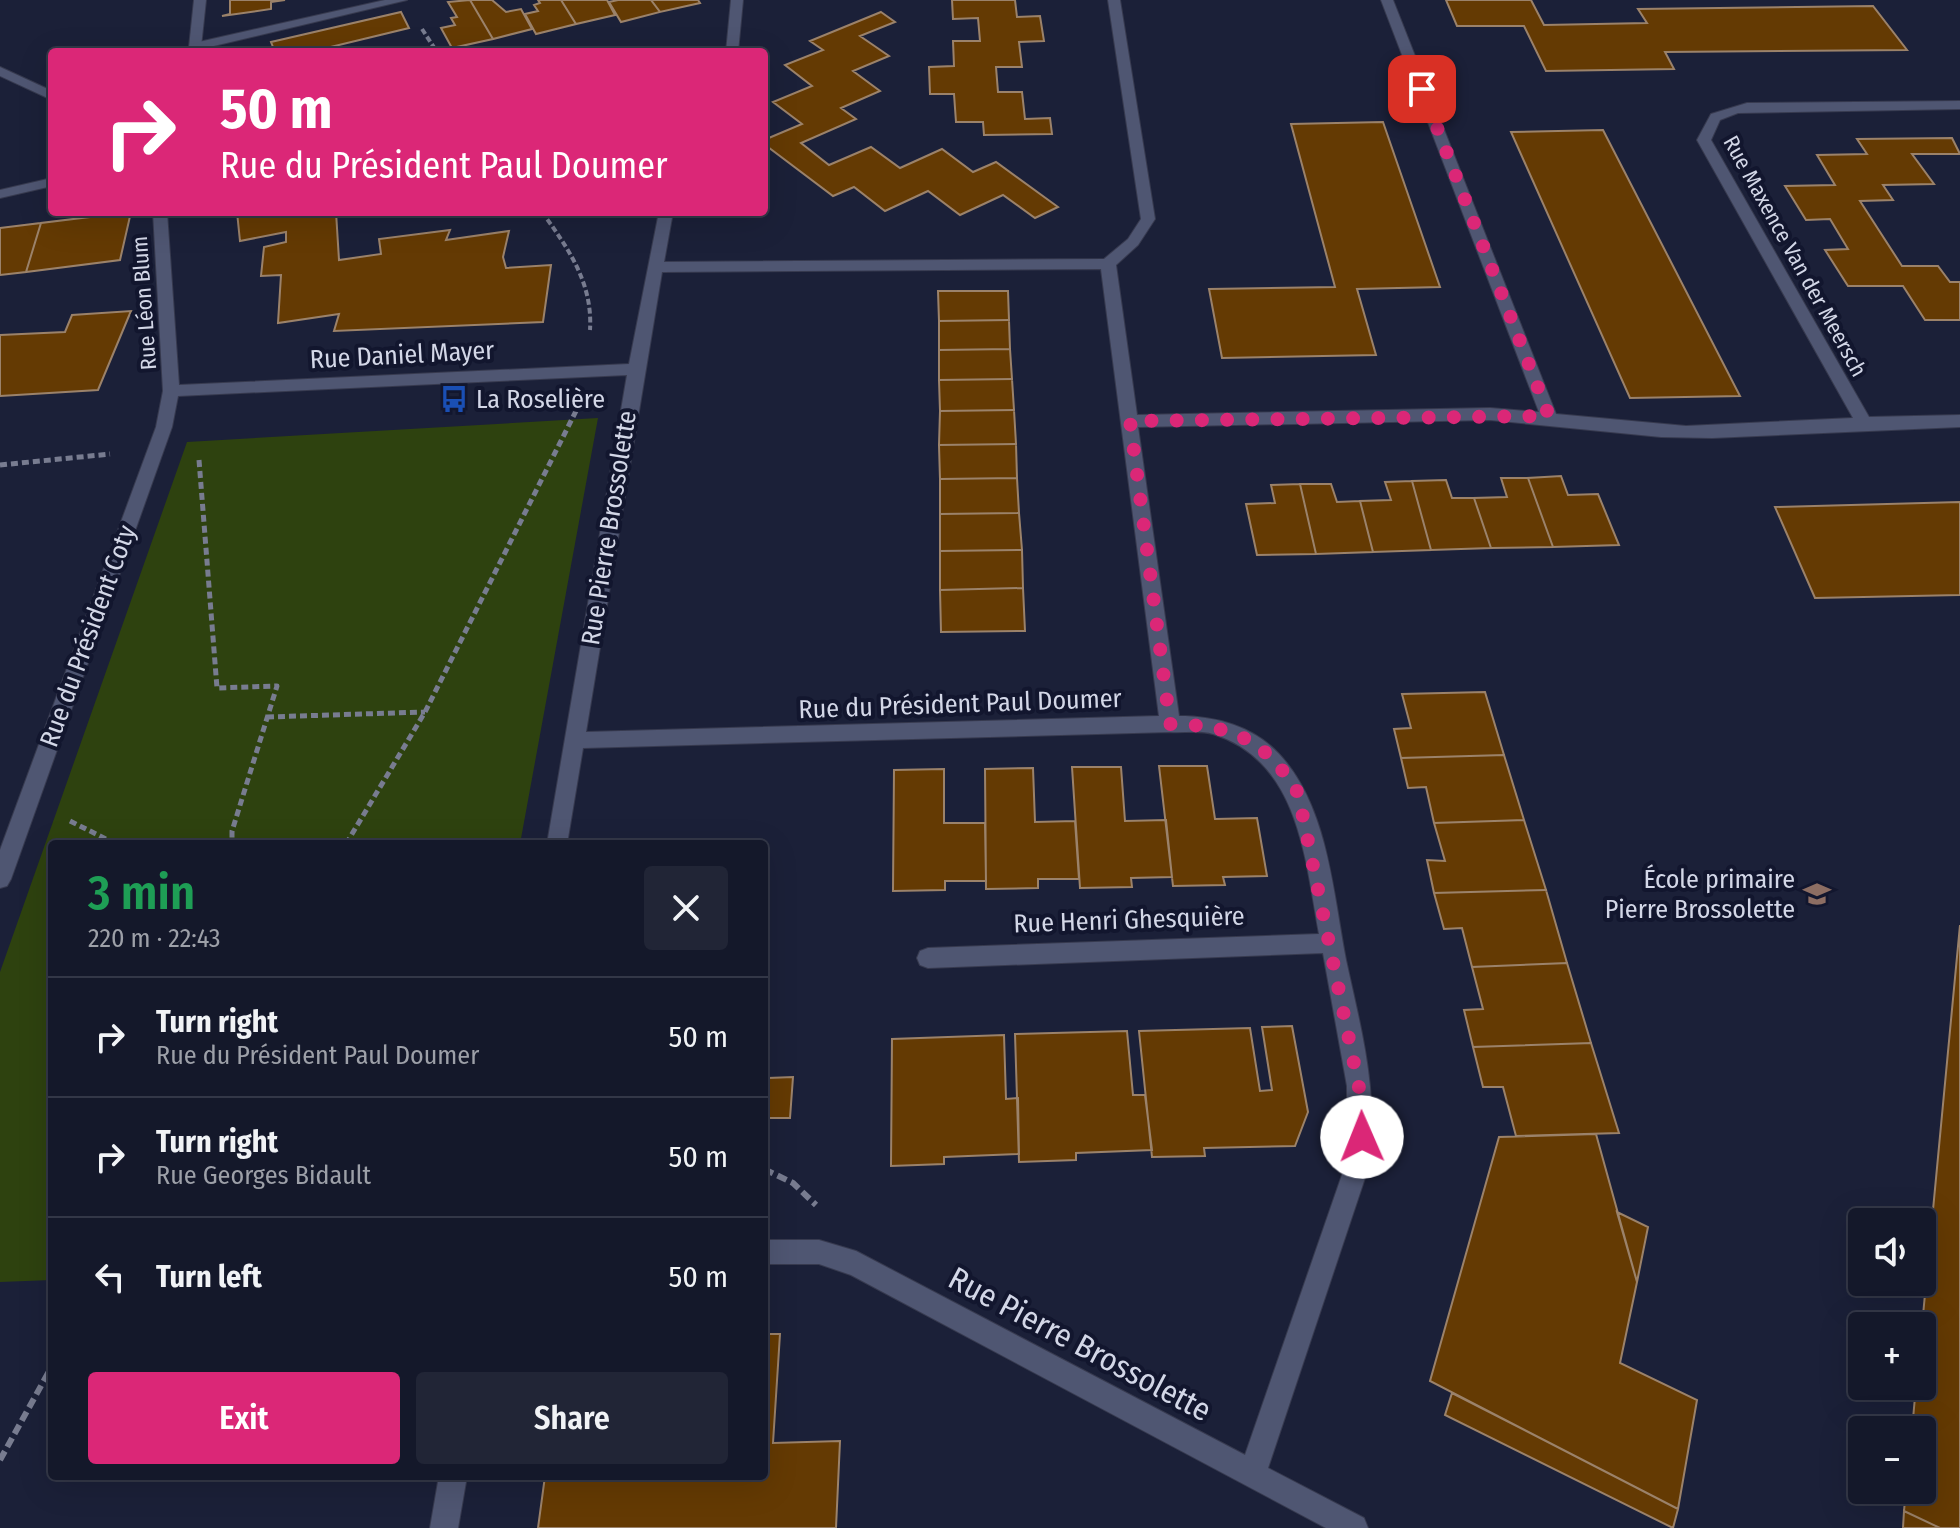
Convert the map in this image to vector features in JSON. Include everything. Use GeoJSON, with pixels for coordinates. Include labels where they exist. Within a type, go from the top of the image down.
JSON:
{"type":"FeatureCollection","features":[{"type":"Feature","properties":{"kind":"street"},"geometry":{"type":"LineString","coordinates":[[195,48],[200,0]]}},
{"type":"Feature","properties":{"kind":"street"},"geometry":{"type":"LineString","coordinates":[[203,48],[401,0]]}},
{"type":"Feature","properties":{"kind":"street"},"geometry":{"type":"LineString","coordinates":[[732,48],[737,0]]}},
{"type":"Feature","properties":{"kind":"street"},"geometry":{"type":"LineString","coordinates":[[654,267],[1108,264],[1133,242],[1148,219],[1114,0]]}},
{"type":"Feature","properties":{"kind":"street"},"geometry":{"type":"LineString","coordinates":[[1387,0],[1549,416]]}},
{"type":"Feature","properties":{"kind":"street"},"geometry":{"type":"LineString","coordinates":[[0,71],[48,94]]}},
{"type":"Feature","properties":{"kind":"street","name":"Rue Maxence Van der Meersch"},"geometry":{"type":"LineString","coordinates":[[1864,423],[1712,159],[1704,140],[1706,127],[1713,117],[1731,109],[1757,106],[1960,105]]}},
{"type":"Feature","properties":{"kind":"street"},"geometry":{"type":"LineString","coordinates":[[0,194],[48,183]]}},
{"type":"Feature","properties":{"kind":"street","name":"Rue Léon Blum"},"geometry":{"type":"LineString","coordinates":[[160,216],[171,391]]}},
{"type":"Feature","properties":{"kind":"street","name":"Rue Pierre Brossolette"},"geometry":{"type":"LineString","coordinates":[[558,840],[636,369],[665,216]]}},
{"type":"Feature","properties":{"kind":"street"},"geometry":{"type":"LineString","coordinates":[[1108,264],[1170,724],[1210,725],[1239,735],[1265,750],[1284,770],[1298,793],[1332,943],[1362,1102],[1362,1137],[1355,1172],[1252,1474]]}},
{"type":"Feature","properties":{"kind":"street","name":"Rue Daniel Mayer"},"geometry":{"type":"LineString","coordinates":[[171,391],[636,369]]}},
{"type":"Feature","properties":{"kind":"street","name":"Rue du Président Coty"},"geometry":{"type":"LineString","coordinates":[[0,879],[155,450],[171,391]]}},
{"type":"Feature","properties":{"kind":"street"},"geometry":{"type":"LineString","coordinates":[[1130,421],[1549,416],[1659,431],[1704,432],[1960,421]]}},
{"type":"Feature","properties":{"kind":"street","name":"Rue du Président Paul Doumer"},"geometry":{"type":"LineString","coordinates":[[575,740],[1170,724]]}},
{"type":"Feature","properties":{"kind":"street","name":"Rue Henri Ghesquière"},"geometry":{"type":"LineString","coordinates":[[928,958],[1332,943]]}},
{"type":"Feature","properties":{"kind":"street","name":"Rue Pierre Brossolette"},"geometry":{"type":"LineString","coordinates":[[768,1252],[819,1252],[856,1264],[1354,1528]]}},
{"type":"Feature","properties":{"kind":"street"},"geometry":{"type":"LineString","coordinates":[[444,1528],[452,1480]]}},
{"type":"Feature","properties":{"kind":"path"},"geometry":{"type":"LineString","coordinates":[[348,840],[425,712],[577,408],[593,308],[573,254],[545,216]]}},
{"type":"Feature","properties":{"kind":"path"},"geometry":{"type":"LineString","coordinates":[[0,465],[155,450],[199,454],[217,688],[277,686],[232,831],[232,840]]}},
{"type":"Feature","properties":{"kind":"path"},"geometry":{"type":"LineString","coordinates":[[267,717],[425,712]]}},
{"type":"Feature","properties":{"kind":"path"},"geometry":{"type":"LineString","coordinates":[[0,1460],[48,1373]]}},
{"type":"Feature","properties":{"kind":"green space"},"geometry":{"type":"Polygon","coordinates":[[[598,418],[521,840],[48,840],[48,1280],[0,1282],[0,972],[187,442],[598,418]]]}},
{"type":"Feature","properties":{"kind":"building"},"geometry":{"type":"Polygon","coordinates":[[[230,0],[285,0],[271,2],[271,9],[222,16],[230,14],[230,0]]]}},
{"type":"Feature","properties":{"kind":"building"},"geometry":{"type":"Polygon","coordinates":[[[470,0],[493,39],[452,48],[441,28],[455,25],[451,18],[457,17],[448,2],[470,0]]]}},
{"type":"Feature","properties":{"kind":"building"},"geometry":{"type":"Polygon","coordinates":[[[470,0],[492,0],[506,12],[521,9],[532,29],[493,39],[470,0]]]}},
{"type":"Feature","properties":{"kind":"building"},"geometry":{"type":"Polygon","coordinates":[[[538,0],[561,0],[576,24],[536,34],[525,14],[538,11],[534,5],[540,3],[538,0]]]}},
{"type":"Feature","properties":{"kind":"building"},"geometry":{"type":"Polygon","coordinates":[[[561,0],[607,0],[615,15],[576,24],[561,0]]]}},
{"type":"Feature","properties":{"kind":"building"},"geometry":{"type":"Polygon","coordinates":[[[651,0],[660,12],[621,22],[609,2],[651,0]]]}},
{"type":"Feature","properties":{"kind":"building"},"geometry":{"type":"Polygon","coordinates":[[[651,0],[698,0],[700,3],[660,12],[651,0]]]}},
{"type":"Feature","properties":{"kind":"building"},"geometry":{"type":"Polygon","coordinates":[[[952,0],[1015,0],[1017,17],[1040,16],[1044,41],[1019,42],[1022,67],[996,67],[998,92],[1022,92],[1025,119],[1050,118],[1052,134],[984,135],[983,122],[956,122],[954,94],[930,94],[929,67],[954,66],[953,41],[980,41],[978,18],[953,19],[952,0]]]}},
{"type":"Feature","properties":{"kind":"building"},"geometry":{"type":"Polygon","coordinates":[[[1446,0],[1531,0],[1544,25],[1647,23],[1638,9],[1873,6],[1907,50],[1665,52],[1674,69],[1546,71],[1524,26],[1457,26],[1446,0]]]}},
{"type":"Feature","properties":{"kind":"building"},"geometry":{"type":"Polygon","coordinates":[[[401,12],[409,28],[326,48],[273,48],[271,42],[401,12]]]}},
{"type":"Feature","properties":{"kind":"building"},"geometry":{"type":"Polygon","coordinates":[[[881,12],[895,22],[860,36],[889,56],[853,71],[880,91],[841,108],[856,119],[801,143],[829,165],[871,147],[900,168],[942,149],[973,172],[996,162],[1058,207],[1035,218],[1003,195],[960,215],[928,191],[885,211],[854,187],[833,196],[768,147],[768,138],[802,124],[773,102],[812,86],[785,65],[823,50],[810,41],[881,12]]]}},
{"type":"Feature","properties":{"kind":"building"},"geometry":{"type":"Polygon","coordinates":[[[1383,122],[1440,287],[1357,289],[1376,355],[1222,358],[1209,289],[1335,287],[1291,124],[1383,122]]]}},
{"type":"Feature","properties":{"kind":"building"},"geometry":{"type":"Polygon","coordinates":[[[1603,130],[1740,396],[1630,398],[1511,132],[1603,130]]]}},
{"type":"Feature","properties":{"kind":"building"},"geometry":{"type":"Polygon","coordinates":[[[1952,138],[1960,154],[1912,154],[1934,184],[1883,185],[1893,200],[1860,201],[1902,266],[1938,266],[1950,282],[1960,282],[1960,320],[1925,320],[1903,286],[1848,286],[1825,250],[1848,249],[1830,219],[1806,220],[1785,186],[1835,185],[1817,155],[1867,154],[1857,139],[1952,138]]]}},
{"type":"Feature","properties":{"kind":"building"},"geometry":{"type":"Polygon","coordinates":[[[98,216],[130,216],[120,260],[26,272],[41,223],[98,216]]]}},
{"type":"Feature","properties":{"kind":"building"},"geometry":{"type":"Polygon","coordinates":[[[237,216],[336,216],[339,260],[381,254],[379,239],[450,230],[446,240],[509,231],[503,257],[506,268],[551,265],[543,322],[334,331],[339,314],[278,323],[281,275],[261,276],[264,247],[286,242],[286,232],[240,241],[237,216]]]}},
{"type":"Feature","properties":{"kind":"building"},"geometry":{"type":"Polygon","coordinates":[[[41,223],[26,272],[0,275],[0,228],[41,223]]]}},
{"type":"Feature","properties":{"kind":"building"},"geometry":{"type":"Polygon","coordinates":[[[938,291],[1008,291],[1009,320],[939,321],[938,291]]]}},
{"type":"Feature","properties":{"kind":"building"},"geometry":{"type":"Polygon","coordinates":[[[131,311],[98,390],[0,396],[0,335],[65,332],[72,315],[131,311]]]}},
{"type":"Feature","properties":{"kind":"building"},"geometry":{"type":"Polygon","coordinates":[[[1009,320],[1010,349],[939,350],[939,321],[1009,320]]]}},
{"type":"Feature","properties":{"kind":"building"},"geometry":{"type":"Polygon","coordinates":[[[1010,349],[1012,379],[939,380],[939,350],[1010,349]]]}},
{"type":"Feature","properties":{"kind":"building"},"geometry":{"type":"Polygon","coordinates":[[[1012,379],[1014,410],[940,411],[939,380],[1012,379]]]}},
{"type":"Feature","properties":{"kind":"building"},"geometry":{"type":"Polygon","coordinates":[[[1014,410],[1016,444],[939,445],[940,411],[1014,410]]]}},
{"type":"Feature","properties":{"kind":"building"},"geometry":{"type":"Polygon","coordinates":[[[1016,444],[1017,478],[940,479],[939,445],[1016,444]]]}},
{"type":"Feature","properties":{"kind":"building"},"geometry":{"type":"Polygon","coordinates":[[[1561,476],[1568,495],[1598,494],[1619,545],[1553,547],[1528,478],[1561,476]]]}},
{"type":"Feature","properties":{"kind":"building"},"geometry":{"type":"Polygon","coordinates":[[[1017,478],[1019,513],[940,514],[940,479],[1017,478]]]}},
{"type":"Feature","properties":{"kind":"building"},"geometry":{"type":"Polygon","coordinates":[[[1501,478],[1528,478],[1553,547],[1491,548],[1474,498],[1507,497],[1501,478]]]}},
{"type":"Feature","properties":{"kind":"building"},"geometry":{"type":"Polygon","coordinates":[[[1446,480],[1452,498],[1474,498],[1491,548],[1431,550],[1412,481],[1446,480]]]}},
{"type":"Feature","properties":{"kind":"building"},"geometry":{"type":"Polygon","coordinates":[[[1412,481],[1431,550],[1373,552],[1360,501],[1391,500],[1385,482],[1412,481]]]}},
{"type":"Feature","properties":{"kind":"building"},"geometry":{"type":"Polygon","coordinates":[[[1300,484],[1316,554],[1257,555],[1246,504],[1275,503],[1271,485],[1300,484]]]}},
{"type":"Feature","properties":{"kind":"building"},"geometry":{"type":"Polygon","coordinates":[[[1300,484],[1331,484],[1337,502],[1360,501],[1373,552],[1316,554],[1300,484]]]}},
{"type":"Feature","properties":{"kind":"building"},"geometry":{"type":"Polygon","coordinates":[[[1960,502],[1960,595],[1815,598],[1775,507],[1960,502]]]}},
{"type":"Feature","properties":{"kind":"building"},"geometry":{"type":"Polygon","coordinates":[[[1019,513],[1022,550],[940,551],[940,514],[1019,513]]]}},
{"type":"Feature","properties":{"kind":"building"},"geometry":{"type":"Polygon","coordinates":[[[1022,550],[1023,588],[940,590],[940,551],[1022,550]]]}},
{"type":"Feature","properties":{"kind":"building"},"geometry":{"type":"Polygon","coordinates":[[[1023,588],[1025,631],[941,632],[940,590],[1023,588]]]}},
{"type":"Feature","properties":{"kind":"building"},"geometry":{"type":"Polygon","coordinates":[[[1485,692],[1504,755],[1401,758],[1394,729],[1411,728],[1402,694],[1485,692]]]}},
{"type":"Feature","properties":{"kind":"building"},"geometry":{"type":"Polygon","coordinates":[[[1504,755],[1524,820],[1434,823],[1426,787],[1408,788],[1401,758],[1504,755]]]}},
{"type":"Feature","properties":{"kind":"building"},"geometry":{"type":"Polygon","coordinates":[[[1159,766],[1207,766],[1215,819],[1257,818],[1267,876],[1223,877],[1225,885],[1173,886],[1159,766]]]}},
{"type":"Feature","properties":{"kind":"building"},"geometry":{"type":"Polygon","coordinates":[[[1072,767],[1121,767],[1125,821],[1166,820],[1172,877],[1131,878],[1132,887],[1080,888],[1072,767]]]}},
{"type":"Feature","properties":{"kind":"building"},"geometry":{"type":"Polygon","coordinates":[[[1033,768],[1035,822],[1075,821],[1079,879],[1038,879],[1038,888],[986,889],[985,769],[1033,768]]]}},
{"type":"Feature","properties":{"kind":"building"},"geometry":{"type":"Polygon","coordinates":[[[944,769],[944,823],[985,823],[986,881],[945,881],[945,890],[893,891],[894,770],[944,769]]]}},
{"type":"Feature","properties":{"kind":"building"},"geometry":{"type":"Polygon","coordinates":[[[1524,820],[1546,890],[1434,893],[1427,860],[1445,861],[1434,823],[1524,820]]]}},
{"type":"Feature","properties":{"kind":"building"},"geometry":{"type":"Polygon","coordinates":[[[1546,890],[1567,963],[1472,967],[1462,928],[1444,929],[1434,893],[1546,890]]]}},
{"type":"Feature","properties":{"kind":"building"},"geometry":{"type":"Polygon","coordinates":[[[1960,925],[1960,1528],[1940,1528],[1904,1511],[1905,1504],[1936,1504],[1936,1416],[1913,1416],[1915,1400],[1936,1400],[1936,1312],[1923,1312],[1925,1296],[1936,1296],[1936,1208],[1933,1208],[1960,925]]]}},
{"type":"Feature","properties":{"kind":"building"},"geometry":{"type":"Polygon","coordinates":[[[1567,963],[1591,1043],[1473,1047],[1464,1010],[1483,1009],[1472,967],[1567,963]]]}},
{"type":"Feature","properties":{"kind":"building"},"geometry":{"type":"Polygon","coordinates":[[[1292,1026],[1308,1112],[1295,1146],[1204,1148],[1205,1156],[1152,1157],[1139,1031],[1250,1028],[1260,1091],[1272,1090],[1262,1027],[1292,1026]]]}},
{"type":"Feature","properties":{"kind":"building"},"geometry":{"type":"Polygon","coordinates":[[[1127,1031],[1133,1095],[1145,1095],[1152,1150],[1076,1153],[1076,1160],[1019,1162],[1015,1034],[1127,1031]]]}},
{"type":"Feature","properties":{"kind":"building"},"geometry":{"type":"Polygon","coordinates":[[[1004,1035],[1006,1099],[1018,1098],[1019,1154],[944,1157],[944,1164],[891,1166],[892,1039],[1004,1035]]]}},
{"type":"Feature","properties":{"kind":"building"},"geometry":{"type":"Polygon","coordinates":[[[1591,1043],[1619,1133],[1516,1136],[1503,1087],[1483,1087],[1473,1047],[1591,1043]]]}},
{"type":"Feature","properties":{"kind":"building"},"geometry":{"type":"Polygon","coordinates":[[[793,1077],[790,1118],[768,1118],[768,1078],[793,1077]]]}},
{"type":"Feature","properties":{"kind":"building"},"geometry":{"type":"Polygon","coordinates":[[[1596,1134],[1637,1282],[1620,1363],[1697,1400],[1678,1509],[1430,1381],[1499,1137],[1596,1134]]]}},
{"type":"Feature","properties":{"kind":"building"},"geometry":{"type":"Polygon","coordinates":[[[1617,1212],[1648,1227],[1637,1282],[1617,1212]]]}},
{"type":"Feature","properties":{"kind":"building"},"geometry":{"type":"Polygon","coordinates":[[[768,1334],[780,1334],[773,1443],[840,1441],[836,1528],[538,1528],[544,1480],[768,1480],[768,1334]]]}},
{"type":"Feature","properties":{"kind":"building"},"geometry":{"type":"Polygon","coordinates":[[[1452,1393],[1678,1509],[1673,1528],[1445,1415],[1452,1393]]]}},
{"type":"Feature","properties":{"kind":"building"},"geometry":{"type":"Polygon","coordinates":[[[1904,1511],[1940,1528],[1903,1528],[1904,1511]]]}},
{"type":"Feature","properties":{"kind":"place","name":"La Roselière"},"geometry":{"type":"Point","coordinates":[454,399]}},
{"type":"Feature","properties":{"kind":"place","name":"École primaire Pierre Brossolette"},"geometry":{"type":"Point","coordinates":[1817,894]}},
{"type":"Feature","properties":{"kind":"route"},"geometry":{"type":"LineString","coordinates":[[1362,1137],[1362,1102],[1332,943],[1298,793],[1284,770],[1265,750],[1239,735],[1210,725],[1170,724],[1130,421],[1490,414],[1549,416],[1422,89]]}}]}
